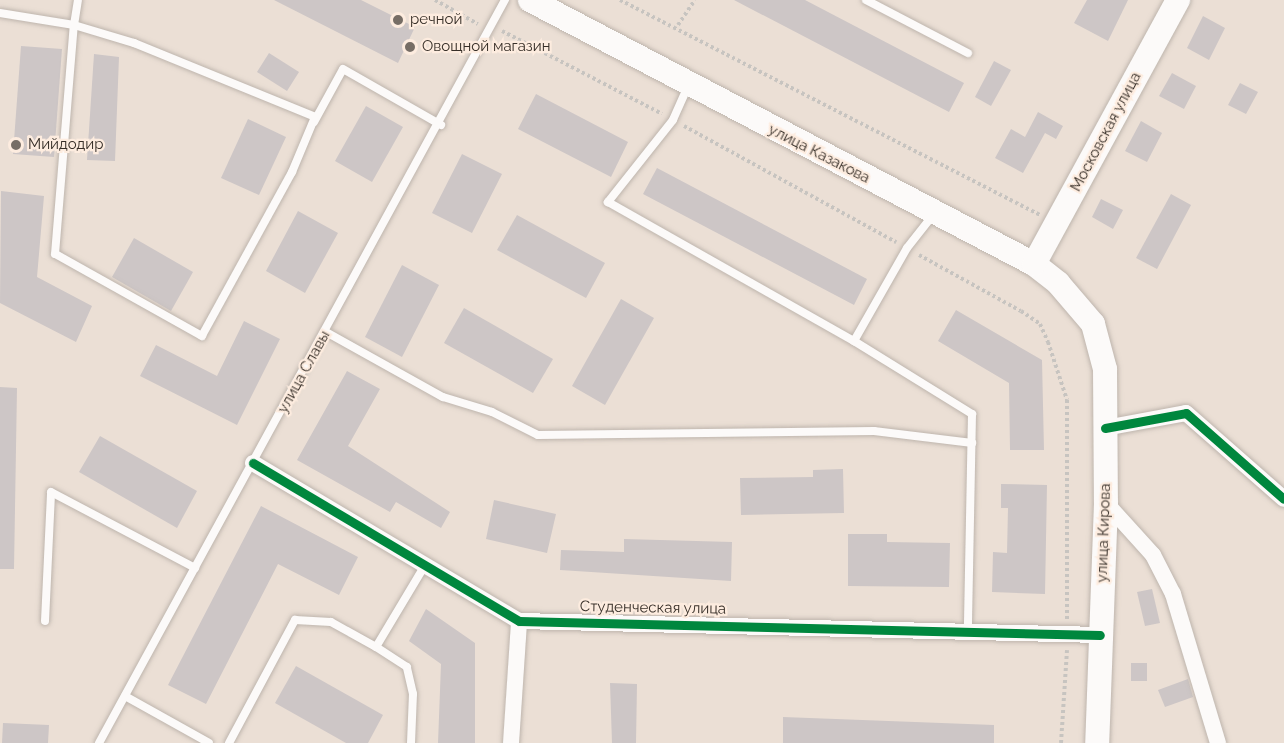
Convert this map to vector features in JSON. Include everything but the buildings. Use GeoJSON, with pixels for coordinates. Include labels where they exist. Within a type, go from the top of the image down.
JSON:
{"type":"FeatureCollection","features":[{"type":"Feature","properties":{"kind":"main road","name":"улица Казакова"},"geometry":{"type":"LineString","coordinates":[[530,0],[688,86],[1034,264],[1058,283],[1094,324]]}},
{"type":"Feature","properties":{"kind":"main road","name":"Московская улица"},"geometry":{"type":"LineString","coordinates":[[1034,264],[1178,0]]}},
{"type":"Feature","properties":{"kind":"main road","name":"улица Кирова"},"geometry":{"type":"LineString","coordinates":[[1094,324],[1105,369],[1106,503],[1097,743]]}},
{"type":"Feature","properties":{"kind":"street"},"geometry":{"type":"LineString","coordinates":[[1105,428],[1186,413],[1284,499]]}},
{"type":"Feature","properties":{"kind":"street","name":"Студенческая улица"},"geometry":{"type":"LineString","coordinates":[[251,463],[519,621],[968,628],[1100,635]]}},
{"type":"Feature","properties":{"kind":"street"},"geometry":{"type":"LineString","coordinates":[[1106,503],[1153,555],[1173,594],[1218,743]]}},
{"type":"Feature","properties":{"kind":"street"},"geometry":{"type":"LineString","coordinates":[[511,743],[519,621]]}},
{"type":"Feature","properties":{"kind":"lane"},"geometry":{"type":"LineString","coordinates":[[78,0],[55,255],[202,336],[343,69],[441,125]]}},
{"type":"Feature","properties":{"kind":"lane","name":"улица Славы"},"geometry":{"type":"LineString","coordinates":[[99,743],[251,463],[441,125],[505,0]]}},
{"type":"Feature","properties":{"kind":"lane"},"geometry":{"type":"LineString","coordinates":[[866,0],[968,53]]}},
{"type":"Feature","properties":{"kind":"lane"},"geometry":{"type":"LineString","coordinates":[[0,13],[74,25],[134,43],[315,117],[311,127]]}},
{"type":"Feature","properties":{"kind":"lane"},"geometry":{"type":"LineString","coordinates":[[688,86],[673,120],[608,202],[854,341],[972,414],[968,628]]}},
{"type":"Feature","properties":{"kind":"lane"},"geometry":{"type":"LineString","coordinates":[[854,341],[907,248],[934,214]]}},
{"type":"Feature","properties":{"kind":"lane"},"geometry":{"type":"LineString","coordinates":[[326,332],[443,398],[492,412],[538,435],[874,431],[972,442]]}},
{"type":"Feature","properties":{"kind":"lane"},"geometry":{"type":"LineString","coordinates":[[45,621],[51,492],[195,568]]}},
{"type":"Feature","properties":{"kind":"lane"},"geometry":{"type":"LineString","coordinates":[[376,647],[425,565]]}},
{"type":"Feature","properties":{"kind":"lane"},"geometry":{"type":"LineString","coordinates":[[229,743],[295,620],[331,622],[407,667],[413,694],[411,743]]}},
{"type":"Feature","properties":{"kind":"lane"},"geometry":{"type":"LineString","coordinates":[[125,696],[209,743]]}},
{"type":"Feature","properties":{"kind":"path"},"geometry":{"type":"LineString","coordinates":[[620,0],[678,25],[1057,224]]}},
{"type":"Feature","properties":{"kind":"path"},"geometry":{"type":"LineString","coordinates":[[678,25],[695,0]]}},
{"type":"Feature","properties":{"kind":"cycle path"},"geometry":{"type":"LineString","coordinates":[[1105,428],[1186,413],[1284,499]]}},
{"type":"Feature","properties":{"kind":"cycle path"},"geometry":{"type":"LineString","coordinates":[[253,463],[519,621],[1100,635]]}},
{"type":"Feature","properties":{"kind":"place","name":"речной"},"geometry":{"type":"Point","coordinates":[398,20]}},
{"type":"Feature","properties":{"kind":"place","name":"Овощной магазин"},"geometry":{"type":"Point","coordinates":[410,47]}},
{"type":"Feature","properties":{"kind":"place","name":"Мийдодир"},"geometry":{"type":"Point","coordinates":[16,145]}}]}
